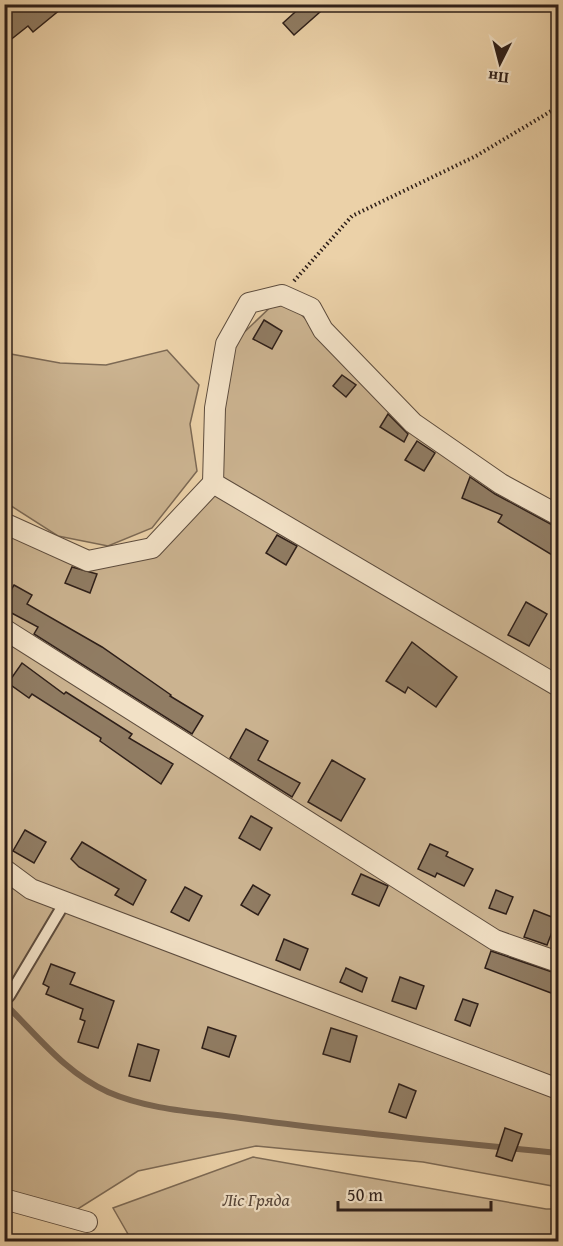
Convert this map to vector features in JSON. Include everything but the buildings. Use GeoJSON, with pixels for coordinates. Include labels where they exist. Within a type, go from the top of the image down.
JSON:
{"type":"FeatureCollection","features":[{"type":"Feature","properties":{"kind":"street"},"geometry":{"type":"LineString","coordinates":[[4,523],[88,561],[152,548],[213,483],[214,408],[226,344],[249,303],[282,295],[311,308],[323,330],[412,423],[501,484],[558,515]]}},
{"type":"Feature","properties":{"kind":"street"},"geometry":{"type":"LineString","coordinates":[[213,483],[558,686]]}},
{"type":"Feature","properties":{"kind":"street"},"geometry":{"type":"LineString","coordinates":[[4,629],[495,940],[558,962]]}},
{"type":"Feature","properties":{"kind":"street"},"geometry":{"type":"LineString","coordinates":[[4,869],[31,889],[558,1089]]}},
{"type":"Feature","properties":{"kind":"street"},"geometry":{"type":"LineString","coordinates":[[4,1199],[87,1222]]}},
{"type":"Feature","properties":{"kind":"lane"},"geometry":{"type":"LineString","coordinates":[[9,996],[65,902]]}},
{"type":"Feature","properties":{"kind":"path"},"geometry":{"type":"LineString","coordinates":[[282,295],[352,216],[476,156],[558,107]]}},
{"type":"Feature","properties":{"kind":"green space"},"geometry":{"type":"Polygon","coordinates":[[[282,296],[449,458],[558,520],[558,1187],[423,1162],[256,1146],[138,1171],[73,1212],[5,1206],[4,532],[89,567],[158,555],[216,494],[221,408],[233,343],[282,296]]]}},
{"type":"Feature","properties":{"kind":"green space"},"geometry":{"type":"Polygon","coordinates":[[[167,350],[199,385],[190,424],[197,471],[152,528],[108,546],[58,536],[5,502],[5,353],[60,363],[106,365],[167,350]]]}},
{"type":"Feature","properties":{"kind":"green space","name":"Ліс Гряда"},"geometry":{"type":"Polygon","coordinates":[[[253,1157],[546,1209],[558,1209],[558,1241],[132,1241],[113,1208],[253,1157]]]}},
{"type":"Feature","properties":{"kind":"waterway"},"geometry":{"type":"LineString","coordinates":[[4,1003],[52,1052],[78,1074],[108,1092],[140,1103],[173,1110],[320,1128],[558,1153]]}}]}
